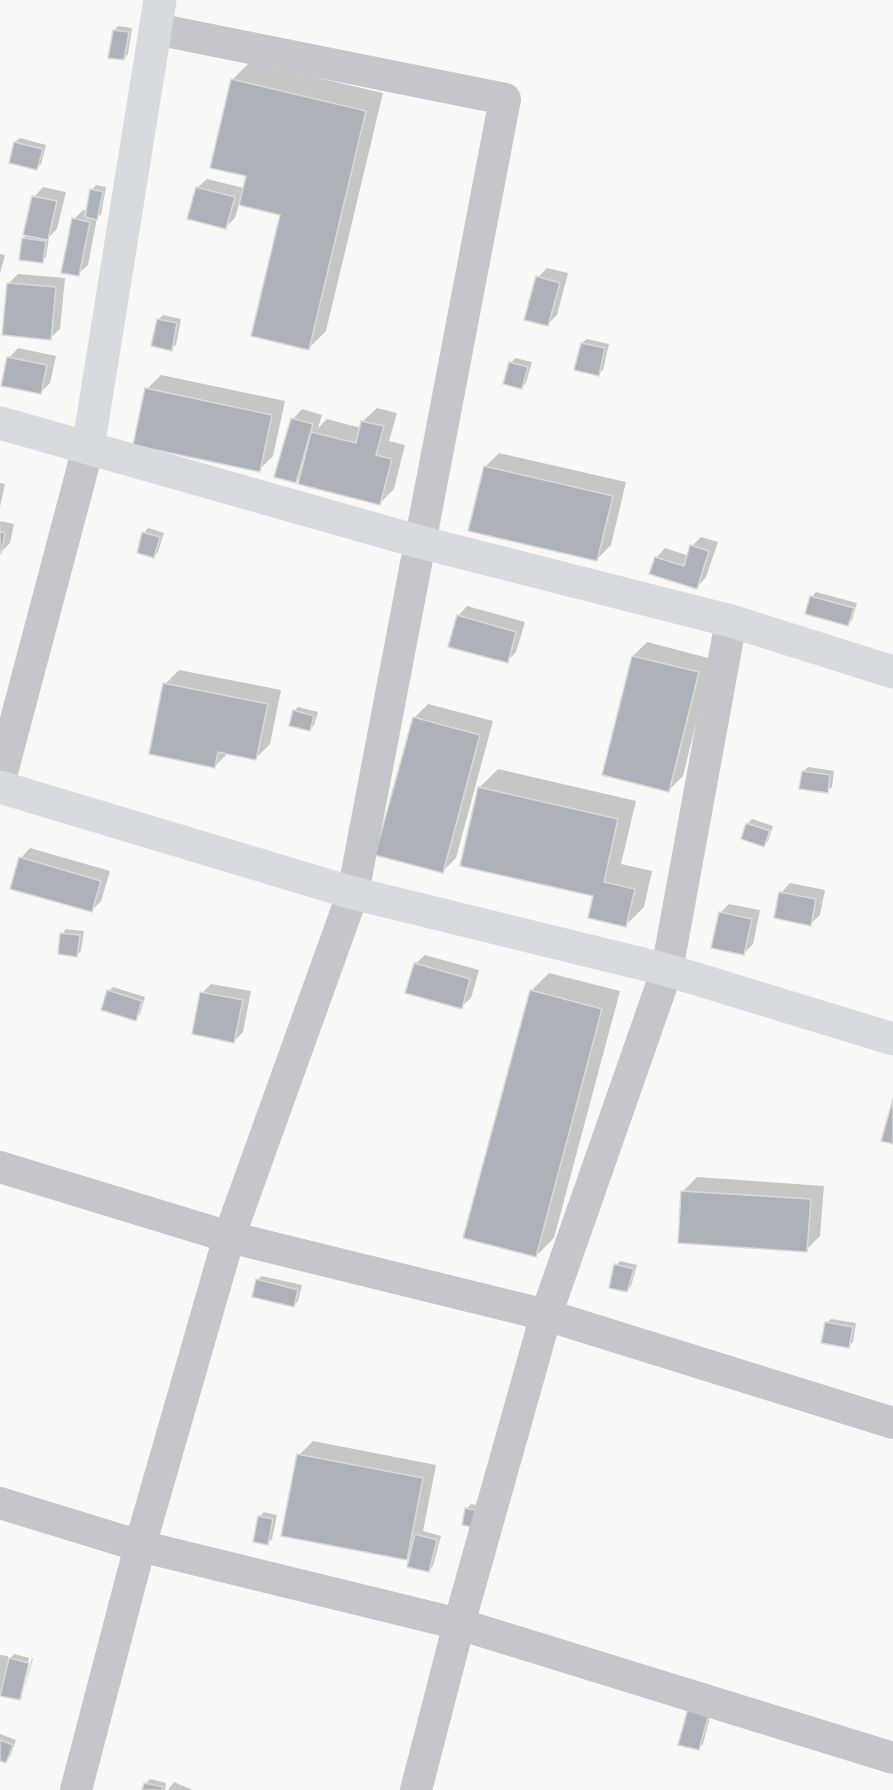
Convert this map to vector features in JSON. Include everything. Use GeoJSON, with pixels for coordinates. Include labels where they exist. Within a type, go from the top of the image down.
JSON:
{"type":"FeatureCollection","features":[{"type":"Feature","properties":{"kind":"street"},"geometry":{"type":"LineString","coordinates":[[0,780],[88,448],[158,14],[505,99],[353,894],[229,1237],[140,1546],[76,1790]]}},
{"type":"Feature","properties":{"kind":"street"},"geometry":{"type":"LineString","coordinates":[[0,423],[420,542],[731,621],[893,672]]}},
{"type":"Feature","properties":{"kind":"street"},"geometry":{"type":"LineString","coordinates":[[416,1790],[459,1624],[546,1316],[667,970],[731,621]]}},
{"type":"Feature","properties":{"kind":"street"},"geometry":{"type":"LineString","coordinates":[[0,787],[353,894],[667,970],[893,1039]]}},
{"type":"Feature","properties":{"kind":"street"},"geometry":{"type":"LineString","coordinates":[[0,1167],[229,1237],[546,1316],[893,1424]]}},
{"type":"Feature","properties":{"kind":"street"},"geometry":{"type":"LineString","coordinates":[[0,1503],[140,1546],[459,1624],[893,1758]]}},
{"type":"Feature","properties":{"kind":"building"},"geometry":{"type":"Polygon","coordinates":[[[113,30],[129,32],[124,60],[108,58],[113,30]]]}},
{"type":"Feature","properties":{"kind":"building"},"geometry":{"type":"Polygon","coordinates":[[[231,79],[366,111],[309,350],[251,336],[280,215],[239,205],[246,176],[210,168],[231,79]]]}},
{"type":"Feature","properties":{"kind":"building"},"geometry":{"type":"Polygon","coordinates":[[[14,142],[43,149],[37,170],[9,163],[14,142]]]}},
{"type":"Feature","properties":{"kind":"building"},"geometry":{"type":"Polygon","coordinates":[[[196,187],[235,197],[226,229],[187,219],[196,187]]]}},
{"type":"Feature","properties":{"kind":"building"},"geometry":{"type":"Polygon","coordinates":[[[90,189],[103,192],[97,220],[85,217],[90,189]]]}},
{"type":"Feature","properties":{"kind":"building"},"geometry":{"type":"Polygon","coordinates":[[[32,196],[57,201],[48,240],[23,235],[32,196]]]}},
{"type":"Feature","properties":{"kind":"building"},"geometry":{"type":"Polygon","coordinates":[[[72,218],[90,222],[79,276],[61,273],[72,218]]]}},
{"type":"Feature","properties":{"kind":"building"},"geometry":{"type":"Polygon","coordinates":[[[22,238],[46,241],[43,263],[19,260],[22,238]]]}},
{"type":"Feature","properties":{"kind":"building"},"geometry":{"type":"Polygon","coordinates":[[[536,276],[560,283],[548,326],[524,320],[536,276]]]}},
{"type":"Feature","properties":{"kind":"building"},"geometry":{"type":"Polygon","coordinates":[[[7,283],[56,287],[51,340],[2,335],[7,283]]]}},
{"type":"Feature","properties":{"kind":"building"},"geometry":{"type":"Polygon","coordinates":[[[157,319],[177,323],[172,351],[151,346],[157,319]]]}},
{"type":"Feature","properties":{"kind":"building"},"geometry":{"type":"Polygon","coordinates":[[[581,343],[605,348],[599,376],[574,370],[581,343]]]}},
{"type":"Feature","properties":{"kind":"building"},"geometry":{"type":"Polygon","coordinates":[[[7,357],[47,365],[41,394],[1,386],[7,357]]]}},
{"type":"Feature","properties":{"kind":"building"},"geometry":{"type":"Polygon","coordinates":[[[509,362],[528,367],[522,389],[503,384],[509,362]]]}},
{"type":"Feature","properties":{"kind":"building"},"geometry":{"type":"Polygon","coordinates":[[[145,388],[272,415],[260,472],[133,445],[145,388]]]}},
{"type":"Feature","properties":{"kind":"building"},"geometry":{"type":"Polygon","coordinates":[[[291,418],[313,424],[296,483],[274,477],[291,418]]]}},
{"type":"Feature","properties":{"kind":"building"},"geometry":{"type":"Polygon","coordinates":[[[361,421],[384,426],[376,455],[392,459],[380,505],[298,484],[311,432],[356,443],[361,421]]]}},
{"type":"Feature","properties":{"kind":"building"},"geometry":{"type":"Polygon","coordinates":[[[484,466],[613,496],[597,561],[468,531],[484,466]]]}},
{"type":"Feature","properties":{"kind":"building"},"geometry":{"type":"Polygon","coordinates":[[[0,532],[5,533],[1,554],[0,553],[0,532]]]}},
{"type":"Feature","properties":{"kind":"building"},"geometry":{"type":"Polygon","coordinates":[[[142,532],[160,537],[154,558],[137,553],[142,532]]]}},
{"type":"Feature","properties":{"kind":"building"},"geometry":{"type":"Polygon","coordinates":[[[690,545],[709,551],[697,589],[649,574],[655,557],[684,566],[690,545]]]}},
{"type":"Feature","properties":{"kind":"building"},"geometry":{"type":"Polygon","coordinates":[[[810,596],[854,608],[848,626],[805,614],[810,596]]]}},
{"type":"Feature","properties":{"kind":"building"},"geometry":{"type":"Polygon","coordinates":[[[457,615],[516,632],[508,663],[448,647],[457,615]]]}},
{"type":"Feature","properties":{"kind":"building"},"geometry":{"type":"Polygon","coordinates":[[[632,656],[699,672],[669,792],[602,775],[632,656]]]}},
{"type":"Feature","properties":{"kind":"building"},"geometry":{"type":"Polygon","coordinates":[[[163,683],[268,704],[256,760],[218,752],[215,768],[149,754],[163,683]]]}},
{"type":"Feature","properties":{"kind":"building"},"geometry":{"type":"Polygon","coordinates":[[[293,710],[314,716],[310,731],[289,726],[293,710]]]}},
{"type":"Feature","properties":{"kind":"building"},"geometry":{"type":"Polygon","coordinates":[[[413,717],[480,735],[443,873],[375,855],[413,717]]]}},
{"type":"Feature","properties":{"kind":"building"},"geometry":{"type":"Polygon","coordinates":[[[802,771],[830,775],[828,793],[799,789],[802,771]]]}},
{"type":"Feature","properties":{"kind":"building"},"geometry":{"type":"Polygon","coordinates":[[[478,787],[618,819],[604,882],[635,889],[626,927],[588,918],[593,896],[460,866],[478,787]]]}},
{"type":"Feature","properties":{"kind":"building"},"geometry":{"type":"Polygon","coordinates":[[[746,823],[770,831],[764,847],[741,839],[746,823]]]}},
{"type":"Feature","properties":{"kind":"building"},"geometry":{"type":"Polygon","coordinates":[[[19,857],[101,881],[92,912],[10,889],[19,857]]]}},
{"type":"Feature","properties":{"kind":"building"},"geometry":{"type":"Polygon","coordinates":[[[779,892],[816,899],[811,926],[774,918],[779,892]]]}},
{"type":"Feature","properties":{"kind":"building"},"geometry":{"type":"Polygon","coordinates":[[[719,912],[752,919],[744,955],[711,948],[719,912]]]}},
{"type":"Feature","properties":{"kind":"building"},"geometry":{"type":"Polygon","coordinates":[[[60,933],[80,935],[77,957],[58,954],[60,933]]]}},
{"type":"Feature","properties":{"kind":"building"},"geometry":{"type":"Polygon","coordinates":[[[414,963],[470,979],[462,1009],[405,993],[414,963]]]}},
{"type":"Feature","properties":{"kind":"building"},"geometry":{"type":"Polygon","coordinates":[[[107,990],[142,1001],[136,1021],[101,1010],[107,990]]]}},
{"type":"Feature","properties":{"kind":"building"},"geometry":{"type":"Polygon","coordinates":[[[530,990],[602,1009],[536,1257],[463,1238],[530,990]]]}},
{"type":"Feature","properties":{"kind":"building"},"geometry":{"type":"Polygon","coordinates":[[[200,992],[243,1000],[234,1043],[192,1034],[200,992]]]}},
{"type":"Feature","properties":{"kind":"building"},"geometry":{"type":"Polygon","coordinates":[[[893,1099],[893,1144],[881,1141],[893,1099]]]}},
{"type":"Feature","properties":{"kind":"building"},"geometry":{"type":"Polygon","coordinates":[[[681,1191],[811,1199],[807,1252],[678,1243],[681,1191]]]}},
{"type":"Feature","properties":{"kind":"building"},"geometry":{"type":"Polygon","coordinates":[[[614,1264],[634,1269],[627,1292],[609,1288],[614,1264]]]}},
{"type":"Feature","properties":{"kind":"building"},"geometry":{"type":"Polygon","coordinates":[[[256,1279],[298,1290],[294,1307],[252,1297],[256,1279]]]}},
{"type":"Feature","properties":{"kind":"building"},"geometry":{"type":"Polygon","coordinates":[[[825,1322],[853,1327],[849,1348],[821,1343],[825,1322]]]}},
{"type":"Feature","properties":{"kind":"building"},"geometry":{"type":"Polygon","coordinates":[[[297,1454],[423,1478],[407,1560],[281,1536],[297,1454]]]}},
{"type":"Feature","properties":{"kind":"building"},"geometry":{"type":"Polygon","coordinates":[[[465,1508],[485,1512],[482,1529],[462,1525],[465,1508]]]}},
{"type":"Feature","properties":{"kind":"building"},"geometry":{"type":"Polygon","coordinates":[[[258,1516],[273,1519],[268,1545],[253,1542],[258,1516]]]}},
{"type":"Feature","properties":{"kind":"building"},"geometry":{"type":"Polygon","coordinates":[[[415,1534],[437,1540],[429,1572],[407,1567],[415,1534]]]}},
{"type":"Feature","properties":{"kind":"building"},"geometry":{"type":"Polygon","coordinates":[[[9,1658],[29,1663],[20,1700],[0,1696],[9,1658]]]}},
{"type":"Feature","properties":{"kind":"building"},"geometry":{"type":"Polygon","coordinates":[[[689,1705],[710,1710],[699,1750],[678,1745],[689,1705]]]}},
{"type":"Feature","properties":{"kind":"building"},"geometry":{"type":"Polygon","coordinates":[[[0,1740],[13,1745],[6,1763],[0,1761],[0,1740]]]}},
{"type":"Feature","properties":{"kind":"building"},"geometry":{"type":"Polygon","coordinates":[[[144,1783],[163,1787],[162,1790],[142,1790],[144,1783]]]}}]}
